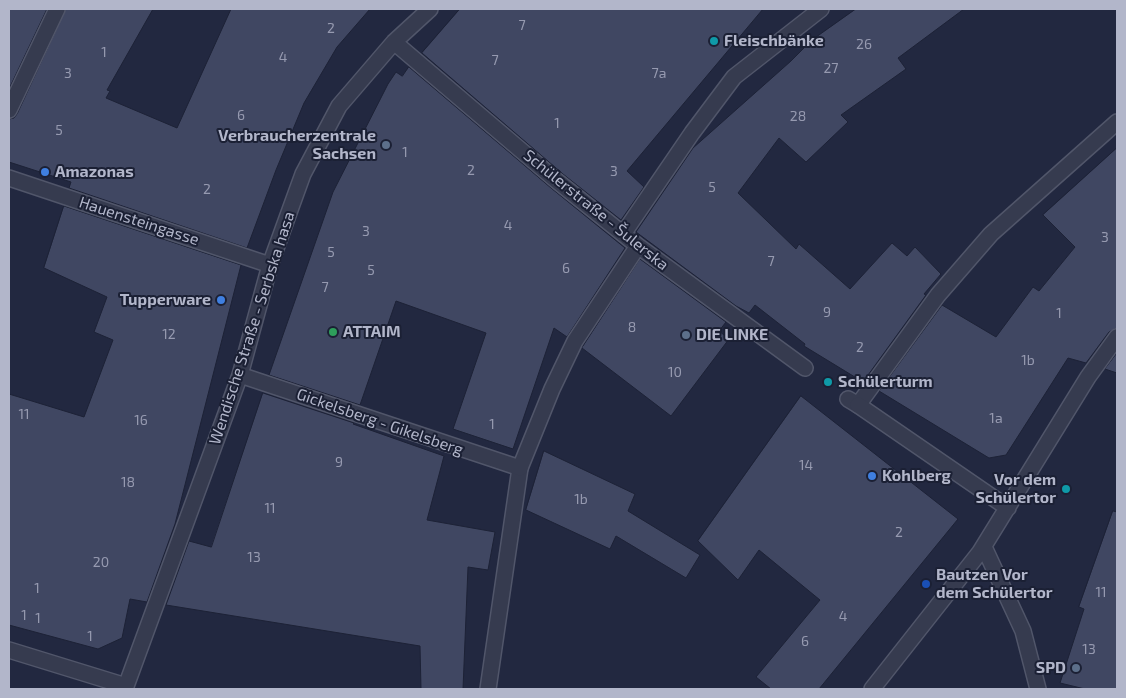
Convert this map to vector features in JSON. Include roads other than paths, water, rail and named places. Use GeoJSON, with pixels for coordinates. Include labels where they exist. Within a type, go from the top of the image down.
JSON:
{"type":"FeatureCollection","features":[{"type":"Feature","properties":{"kind":"street"},"geometry":{"type":"LineString","coordinates":[[9,110],[57,9]]}},
{"type":"Feature","properties":{"kind":"street","name":"Wendische Straße - Serbska hasa"},"geometry":{"type":"LineString","coordinates":[[125,688],[240,375],[270,265],[302,174],[340,106],[394,42],[430,9]]}},
{"type":"Feature","properties":{"kind":"street"},"geometry":{"type":"LineString","coordinates":[[623,234],[692,133],[734,77],[820,9]]}},
{"type":"Feature","properties":{"kind":"street","name":"Schülerstraße - Šulerska"},"geometry":{"type":"LineString","coordinates":[[394,42],[557,181],[638,246],[805,368]]}},
{"type":"Feature","properties":{"kind":"street"},"geometry":{"type":"LineString","coordinates":[[1008,508],[853,402],[938,295],[991,234],[1117,122]]}},
{"type":"Feature","properties":{"kind":"street","name":"Hauensteingasse"},"geometry":{"type":"LineString","coordinates":[[9,178],[270,265]]}},
{"type":"Feature","properties":{"kind":"street"},"geometry":{"type":"LineString","coordinates":[[488,689],[520,468],[552,389],[575,341],[638,246]]}},
{"type":"Feature","properties":{"kind":"street"},"geometry":{"type":"LineString","coordinates":[[872,689],[984,547],[1088,377],[1117,337]]}},
{"type":"Feature","properties":{"kind":"street","name":"Gickelsberg - Gikelsberg"},"geometry":{"type":"LineString","coordinates":[[240,375],[520,468]]}},
{"type":"Feature","properties":{"kind":"street"},"geometry":{"type":"LineString","coordinates":[[984,547],[1023,631],[1038,689]]}},
{"type":"Feature","properties":{"kind":"street"},"geometry":{"type":"LineString","coordinates":[[9,650],[125,688]]}},
{"type":"Feature","properties":{"kind":"place","name":"Fleischbänke"},"geometry":{"type":"Point","coordinates":[714,41]}},
{"type":"Feature","properties":{"kind":"place","name":"Verbraucherzentrale Sachsen"},"geometry":{"type":"Point","coordinates":[386,145]}},
{"type":"Feature","properties":{"kind":"place","name":"Amazonas"},"geometry":{"type":"Point","coordinates":[45,172]}},
{"type":"Feature","properties":{"kind":"place","name":"Tupperware"},"geometry":{"type":"Point","coordinates":[221,300]}},
{"type":"Feature","properties":{"kind":"place","name":"ATTAIM"},"geometry":{"type":"Point","coordinates":[333,332]}},
{"type":"Feature","properties":{"kind":"place","name":"DIE LINKE"},"geometry":{"type":"Point","coordinates":[686,335]}},
{"type":"Feature","properties":{"kind":"place","name":"Schülerturm"},"geometry":{"type":"Point","coordinates":[828,382]}},
{"type":"Feature","properties":{"kind":"place","name":"Kohlberg"},"geometry":{"type":"Point","coordinates":[872,476]}},
{"type":"Feature","properties":{"kind":"place","name":"Vor dem Schülertor"},"geometry":{"type":"Point","coordinates":[1066,489]}},
{"type":"Feature","properties":{"kind":"place","name":"Bautzen Vor dem Schülertor"},"geometry":{"type":"Point","coordinates":[926,584]}},
{"type":"Feature","properties":{"kind":"place","name":"SPD"},"geometry":{"type":"Point","coordinates":[1076,668]}}]}
